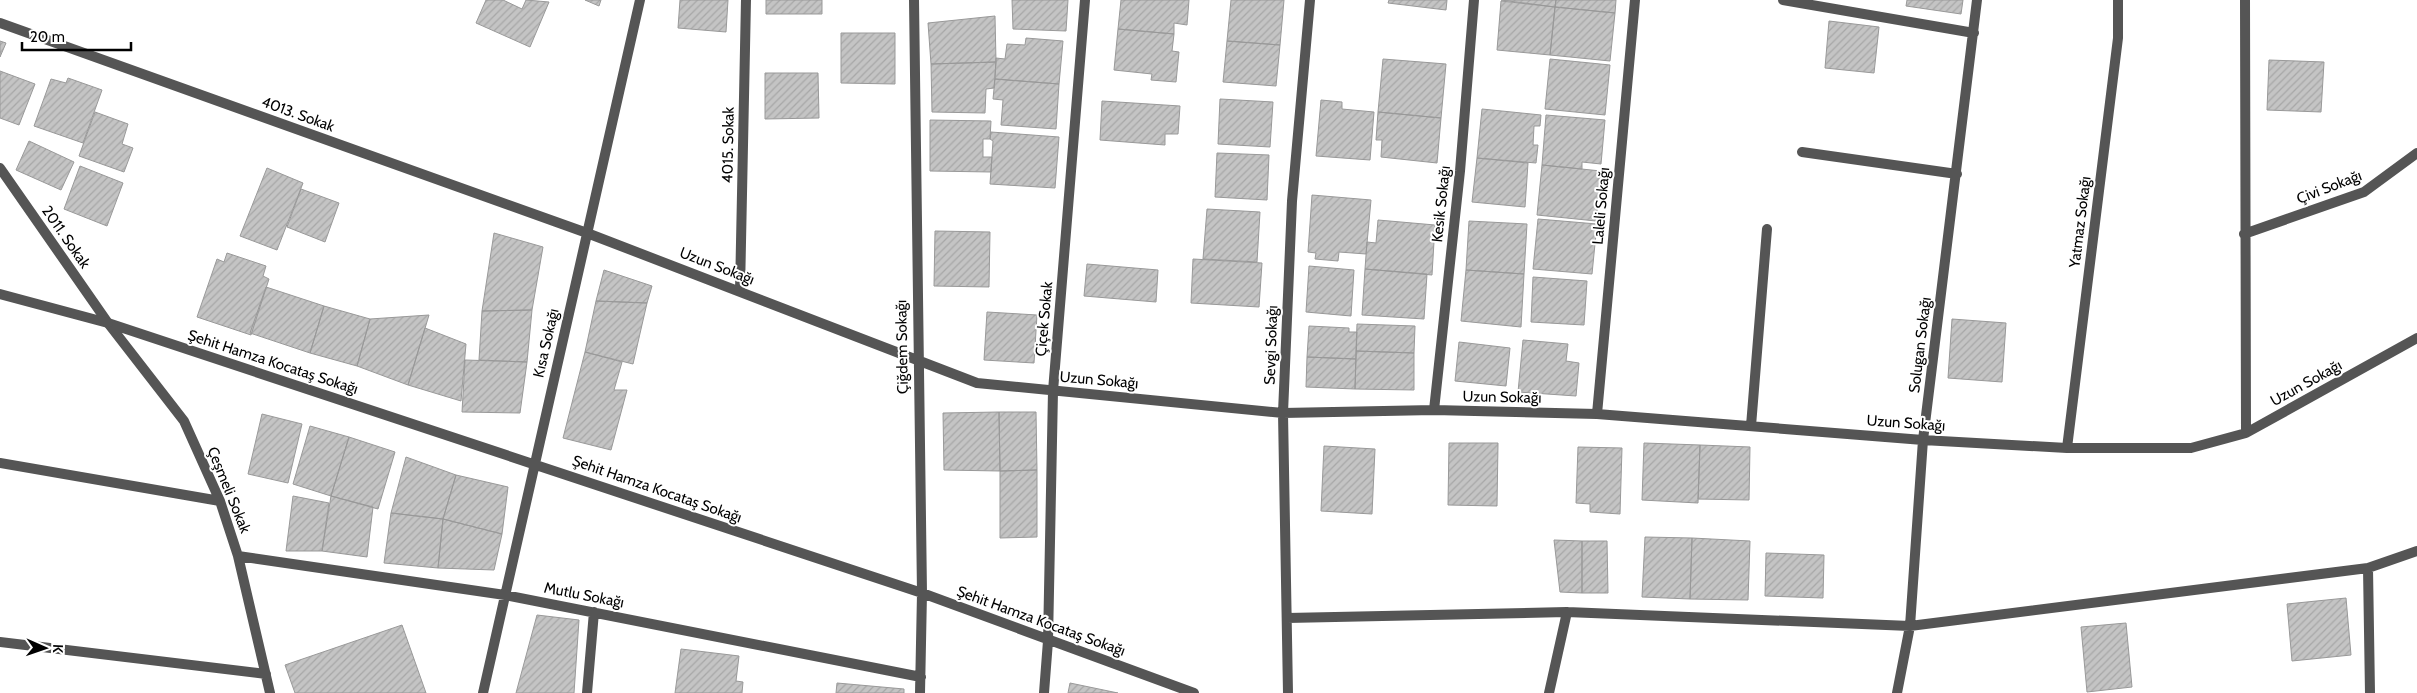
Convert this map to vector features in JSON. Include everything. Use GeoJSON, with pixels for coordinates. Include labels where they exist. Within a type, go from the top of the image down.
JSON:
{"type":"FeatureCollection","features":[{"type":"Feature","properties":{"kind":"street","name":"Kısa Sokağı"},"geometry":{"type":"LineString","coordinates":[[483,693],[640,0]]}},
{"type":"Feature","properties":{"kind":"street","name":"4015. Sokak"},"geometry":{"type":"LineString","coordinates":[[740,291],[746,0]]}},
{"type":"Feature","properties":{"kind":"street","name":"Çiğdem Sokağı"},"geometry":{"type":"LineString","coordinates":[[914,0],[917,360],[922,594],[920,693]]}},
{"type":"Feature","properties":{"kind":"street","name":"Çiçek Sokak"},"geometry":{"type":"LineString","coordinates":[[1044,693],[1048,641],[1053,391],[1085,0]]}},
{"type":"Feature","properties":{"kind":"street","name":"Sevgi Sokağı"},"geometry":{"type":"LineString","coordinates":[[1288,693],[1283,413],[1292,201],[1310,0]]}},
{"type":"Feature","properties":{"kind":"street","name":"Kesik Sokağı"},"geometry":{"type":"LineString","coordinates":[[1434,410],[1460,171],[1474,0]]}},
{"type":"Feature","properties":{"kind":"street","name":"Laleli Sokağı"},"geometry":{"type":"LineString","coordinates":[[1597,414],[1635,0]]}},
{"type":"Feature","properties":{"kind":"street"},"geometry":{"type":"LineString","coordinates":[[1783,0],[1974,33]]}},
{"type":"Feature","properties":{"kind":"street","name":"Solugan Sokağı"},"geometry":{"type":"LineString","coordinates":[[1897,693],[1910,626],[1923,440],[1977,0]]}},
{"type":"Feature","properties":{"kind":"street","name":"Yatmaz Sokağı"},"geometry":{"type":"LineString","coordinates":[[2067,448],[2118,38],[2118,0]]}},
{"type":"Feature","properties":{"kind":"street"},"geometry":{"type":"LineString","coordinates":[[2244,0],[2246,433]]}},
{"type":"Feature","properties":{"kind":"street","name":"4013. Sokak"},"geometry":{"type":"LineString","coordinates":[[0,23],[587,233]]}},
{"type":"Feature","properties":{"kind":"street"},"geometry":{"type":"LineString","coordinates":[[1802,152],[1957,174]]}},
{"type":"Feature","properties":{"kind":"street","name":"Çivi Sokağı"},"geometry":{"type":"LineString","coordinates":[[2244,234],[2364,192],[2417,153]]}},
{"type":"Feature","properties":{"kind":"street","name":"2011. Sokak"},"geometry":{"type":"LineString","coordinates":[[0,168],[108,323]]}},
{"type":"Feature","properties":{"kind":"street"},"geometry":{"type":"LineString","coordinates":[[1751,426],[1768,229]]}},
{"type":"Feature","properties":{"kind":"street","name":"Uzun Sokağı"},"geometry":{"type":"LineString","coordinates":[[587,233],[977,384],[1283,413],[1434,410],[1597,414],[1923,440],[2067,448],[2190,448],[2246,433],[2417,338]]}},
{"type":"Feature","properties":{"kind":"street","name":"Şehit Hamza Kocataş Sokağı"},"geometry":{"type":"LineString","coordinates":[[0,294],[108,323],[534,464],[922,594],[1194,693]]}},
{"type":"Feature","properties":{"kind":"street","name":"Çeşmeli Sokak"},"geometry":{"type":"LineString","coordinates":[[108,323],[184,421],[220,500],[238,556],[270,693]]}},
{"type":"Feature","properties":{"kind":"street"},"geometry":{"type":"LineString","coordinates":[[0,463],[220,500]]}},
{"type":"Feature","properties":{"kind":"street"},"geometry":{"type":"LineString","coordinates":[[1287,618],[1567,612],[1910,626],[2368,568],[2417,551]]}},
{"type":"Feature","properties":{"kind":"street","name":"Mutlu Sokağı"},"geometry":{"type":"LineString","coordinates":[[238,556],[505,595],[921,677]]}},
{"type":"Feature","properties":{"kind":"street"},"geometry":{"type":"LineString","coordinates":[[2368,568],[2370,693]]}},
{"type":"Feature","properties":{"kind":"street"},"geometry":{"type":"LineString","coordinates":[[586,693],[594,612]]}},
{"type":"Feature","properties":{"kind":"street"},"geometry":{"type":"LineString","coordinates":[[1549,693],[1567,612]]}},
{"type":"Feature","properties":{"kind":"street"},"geometry":{"type":"LineString","coordinates":[[0,642],[266,674]]}},
{"type":"Feature","properties":{"kind":"building"},"geometry":{"type":"Polygon","coordinates":[[[486,0],[503,0],[522,9],[526,0],[549,2],[530,47],[476,23],[486,0]]]}},
{"type":"Feature","properties":{"kind":"building"},"geometry":{"type":"Polygon","coordinates":[[[585,0],[601,0],[599,6],[585,0]]]}},
{"type":"Feature","properties":{"kind":"building"},"geometry":{"type":"Polygon","coordinates":[[[680,0],[728,0],[726,32],[678,28],[680,0]]]}},
{"type":"Feature","properties":{"kind":"building"},"geometry":{"type":"Polygon","coordinates":[[[766,0],[822,0],[822,14],[766,14],[766,0]]]}},
{"type":"Feature","properties":{"kind":"building"},"geometry":{"type":"Polygon","coordinates":[[[1012,0],[1068,0],[1066,31],[1013,29],[1012,0]]]}},
{"type":"Feature","properties":{"kind":"building"},"geometry":{"type":"Polygon","coordinates":[[[1121,0],[1189,0],[1187,25],[1174,23],[1174,34],[1118,29],[1121,0]]]}},
{"type":"Feature","properties":{"kind":"building"},"geometry":{"type":"Polygon","coordinates":[[[1231,0],[1284,0],[1280,45],[1227,41],[1231,0]]]}},
{"type":"Feature","properties":{"kind":"building"},"geometry":{"type":"Polygon","coordinates":[[[1389,0],[1447,0],[1446,10],[1388,3],[1389,0]]]}},
{"type":"Feature","properties":{"kind":"building"},"geometry":{"type":"Polygon","coordinates":[[[1501,0],[1556,0],[1555,7],[1501,0]]]}},
{"type":"Feature","properties":{"kind":"building"},"geometry":{"type":"Polygon","coordinates":[[[1556,0],[1616,0],[1615,13],[1555,7],[1556,0]]]}},
{"type":"Feature","properties":{"kind":"building"},"geometry":{"type":"Polygon","coordinates":[[[1907,0],[1963,0],[1961,14],[1906,6],[1907,0]]]}},
{"type":"Feature","properties":{"kind":"building"},"geometry":{"type":"Polygon","coordinates":[[[1501,1],[1555,7],[1550,55],[1497,50],[1501,1]]]}},
{"type":"Feature","properties":{"kind":"building"},"geometry":{"type":"Polygon","coordinates":[[[1555,7],[1615,13],[1610,61],[1550,55],[1555,7]]]}},
{"type":"Feature","properties":{"kind":"building"},"geometry":{"type":"Polygon","coordinates":[[[995,16],[996,62],[931,64],[928,23],[995,16]]]}},
{"type":"Feature","properties":{"kind":"building"},"geometry":{"type":"Polygon","coordinates":[[[1829,21],[1879,27],[1874,73],[1825,68],[1829,21]]]}},
{"type":"Feature","properties":{"kind":"building"},"geometry":{"type":"Polygon","coordinates":[[[1118,29],[1174,34],[1172,51],[1179,52],[1176,82],[1151,80],[1152,74],[1114,70],[1118,29]]]}},
{"type":"Feature","properties":{"kind":"building"},"geometry":{"type":"Polygon","coordinates":[[[841,33],[895,33],[895,84],[841,83],[841,33]]]}},
{"type":"Feature","properties":{"kind":"building"},"geometry":{"type":"Polygon","coordinates":[[[1026,38],[1063,41],[1059,84],[995,79],[996,58],[1005,59],[1007,44],[1025,45],[1026,38]]]}},
{"type":"Feature","properties":{"kind":"building"},"geometry":{"type":"Polygon","coordinates":[[[0,41],[6,43],[0,57],[0,41]]]}},
{"type":"Feature","properties":{"kind":"building"},"geometry":{"type":"Polygon","coordinates":[[[1227,41],[1280,45],[1276,86],[1223,82],[1227,41]]]}},
{"type":"Feature","properties":{"kind":"building"},"geometry":{"type":"Polygon","coordinates":[[[1383,59],[1446,64],[1441,118],[1378,112],[1383,59]]]}},
{"type":"Feature","properties":{"kind":"building"},"geometry":{"type":"Polygon","coordinates":[[[1550,59],[1610,65],[1605,115],[1545,109],[1550,59]]]}},
{"type":"Feature","properties":{"kind":"building"},"geometry":{"type":"Polygon","coordinates":[[[2269,60],[2324,62],[2321,112],[2267,110],[2269,60]]]}},
{"type":"Feature","properties":{"kind":"building"},"geometry":{"type":"Polygon","coordinates":[[[996,62],[994,88],[986,89],[985,113],[932,112],[931,64],[996,62]]]}},
{"type":"Feature","properties":{"kind":"building"},"geometry":{"type":"Polygon","coordinates":[[[0,71],[35,84],[19,125],[0,118],[0,71]]]}},
{"type":"Feature","properties":{"kind":"building"},"geometry":{"type":"Polygon","coordinates":[[[765,73],[818,73],[819,118],[765,119],[765,73]]]}},
{"type":"Feature","properties":{"kind":"building"},"geometry":{"type":"Polygon","coordinates":[[[68,78],[102,90],[83,143],[34,126],[51,79],[66,83],[68,78]]]}},
{"type":"Feature","properties":{"kind":"building"},"geometry":{"type":"Polygon","coordinates":[[[995,79],[1059,84],[1056,129],[1001,125],[1003,100],[993,99],[995,79]]]}},
{"type":"Feature","properties":{"kind":"building"},"geometry":{"type":"Polygon","coordinates":[[[1220,99],[1273,102],[1270,147],[1218,144],[1220,99]]]}},
{"type":"Feature","properties":{"kind":"building"},"geometry":{"type":"Polygon","coordinates":[[[1321,100],[1342,102],[1342,109],[1374,112],[1370,160],[1316,156],[1321,100]]]}},
{"type":"Feature","properties":{"kind":"building"},"geometry":{"type":"Polygon","coordinates":[[[1102,101],[1180,106],[1178,134],[1165,134],[1165,145],[1100,140],[1102,101]]]}},
{"type":"Feature","properties":{"kind":"building"},"geometry":{"type":"Polygon","coordinates":[[[1482,109],[1541,115],[1540,126],[1534,126],[1533,145],[1538,145],[1536,163],[1477,158],[1482,109]]]}},
{"type":"Feature","properties":{"kind":"building"},"geometry":{"type":"Polygon","coordinates":[[[95,112],[128,124],[122,144],[133,148],[124,172],[79,156],[95,112]]]}},
{"type":"Feature","properties":{"kind":"building"},"geometry":{"type":"Polygon","coordinates":[[[1378,112],[1441,118],[1437,163],[1381,157],[1382,140],[1376,140],[1378,112]]]}},
{"type":"Feature","properties":{"kind":"building"},"geometry":{"type":"Polygon","coordinates":[[[1546,115],[1605,120],[1601,164],[1582,162],[1582,169],[1542,165],[1546,115]]]}},
{"type":"Feature","properties":{"kind":"building"},"geometry":{"type":"Polygon","coordinates":[[[930,120],[991,121],[990,139],[983,139],[983,157],[992,157],[991,172],[930,171],[930,120]]]}},
{"type":"Feature","properties":{"kind":"building"},"geometry":{"type":"Polygon","coordinates":[[[991,132],[1059,137],[1055,188],[990,184],[993,141],[990,139],[991,132]]]}},
{"type":"Feature","properties":{"kind":"building"},"geometry":{"type":"Polygon","coordinates":[[[29,141],[74,162],[61,190],[16,170],[29,141]]]}},
{"type":"Feature","properties":{"kind":"building"},"geometry":{"type":"Polygon","coordinates":[[[1217,153],[1269,155],[1267,200],[1215,197],[1217,153]]]}},
{"type":"Feature","properties":{"kind":"building"},"geometry":{"type":"Polygon","coordinates":[[[1477,158],[1528,163],[1525,207],[1472,202],[1477,158]]]}},
{"type":"Feature","properties":{"kind":"building"},"geometry":{"type":"Polygon","coordinates":[[[1542,165],[1601,171],[1596,221],[1537,215],[1542,165]]]}},
{"type":"Feature","properties":{"kind":"building"},"geometry":{"type":"Polygon","coordinates":[[[80,166],[123,183],[107,226],[64,209],[80,166]]]}},
{"type":"Feature","properties":{"kind":"building"},"geometry":{"type":"Polygon","coordinates":[[[267,168],[303,183],[277,250],[240,236],[267,168]]]}},
{"type":"Feature","properties":{"kind":"building"},"geometry":{"type":"Polygon","coordinates":[[[301,189],[339,203],[325,242],[287,227],[301,189]]]}},
{"type":"Feature","properties":{"kind":"building"},"geometry":{"type":"Polygon","coordinates":[[[1312,195],[1371,200],[1366,254],[1339,252],[1338,261],[1315,259],[1316,253],[1308,252],[1312,195]]]}},
{"type":"Feature","properties":{"kind":"building"},"geometry":{"type":"Polygon","coordinates":[[[1207,209],[1260,212],[1257,262],[1203,259],[1207,209]]]}},
{"type":"Feature","properties":{"kind":"building"},"geometry":{"type":"Polygon","coordinates":[[[1538,219],[1597,224],[1592,274],[1533,269],[1538,219]]]}},
{"type":"Feature","properties":{"kind":"building"},"geometry":{"type":"Polygon","coordinates":[[[1378,220],[1435,225],[1432,275],[1365,269],[1367,242],[1376,243],[1378,220]]]}},
{"type":"Feature","properties":{"kind":"building"},"geometry":{"type":"Polygon","coordinates":[[[1469,221],[1527,224],[1524,274],[1466,270],[1469,221]]]}},
{"type":"Feature","properties":{"kind":"building"},"geometry":{"type":"Polygon","coordinates":[[[935,231],[990,232],[989,287],[934,286],[935,231]]]}},
{"type":"Feature","properties":{"kind":"building"},"geometry":{"type":"Polygon","coordinates":[[[494,233],[543,247],[532,310],[482,311],[494,233]]]}},
{"type":"Feature","properties":{"kind":"building"},"geometry":{"type":"Polygon","coordinates":[[[227,253],[266,266],[263,276],[269,279],[251,335],[197,317],[217,259],[224,262],[227,253]]]}},
{"type":"Feature","properties":{"kind":"building"},"geometry":{"type":"Polygon","coordinates":[[[1193,259],[1262,263],[1259,307],[1191,303],[1193,259]]]}},
{"type":"Feature","properties":{"kind":"building"},"geometry":{"type":"Polygon","coordinates":[[[1087,264],[1158,270],[1156,302],[1084,296],[1087,264]]]}},
{"type":"Feature","properties":{"kind":"building"},"geometry":{"type":"Polygon","coordinates":[[[1309,266],[1354,270],[1351,316],[1306,312],[1309,266]]]}},
{"type":"Feature","properties":{"kind":"building"},"geometry":{"type":"Polygon","coordinates":[[[1365,269],[1427,274],[1424,319],[1362,315],[1365,269]]]}},
{"type":"Feature","properties":{"kind":"building"},"geometry":{"type":"Polygon","coordinates":[[[604,270],[652,286],[647,303],[596,301],[604,270]]]}},
{"type":"Feature","properties":{"kind":"building"},"geometry":{"type":"Polygon","coordinates":[[[1466,270],[1524,274],[1521,327],[1461,321],[1466,270]]]}},
{"type":"Feature","properties":{"kind":"building"},"geometry":{"type":"Polygon","coordinates":[[[1533,277],[1587,281],[1584,325],[1531,322],[1533,277]]]}},
{"type":"Feature","properties":{"kind":"building"},"geometry":{"type":"Polygon","coordinates":[[[266,287],[324,306],[310,353],[250,333],[266,287]]]}},
{"type":"Feature","properties":{"kind":"building"},"geometry":{"type":"Polygon","coordinates":[[[596,301],[647,303],[633,364],[585,352],[596,301]]]}},
{"type":"Feature","properties":{"kind":"building"},"geometry":{"type":"Polygon","coordinates":[[[324,306],[370,319],[357,366],[310,353],[324,306]]]}},
{"type":"Feature","properties":{"kind":"building"},"geometry":{"type":"Polygon","coordinates":[[[532,310],[527,362],[479,360],[482,311],[532,310]]]}},
{"type":"Feature","properties":{"kind":"building"},"geometry":{"type":"Polygon","coordinates":[[[987,312],[1037,315],[1034,363],[984,360],[987,312]]]}},
{"type":"Feature","properties":{"kind":"building"},"geometry":{"type":"Polygon","coordinates":[[[429,315],[408,385],[357,366],[370,319],[429,315]]]}},
{"type":"Feature","properties":{"kind":"building"},"geometry":{"type":"Polygon","coordinates":[[[1952,319],[2006,323],[2002,382],[1948,378],[1952,319]]]}},
{"type":"Feature","properties":{"kind":"building"},"geometry":{"type":"Polygon","coordinates":[[[1357,324],[1415,326],[1414,353],[1356,351],[1357,324]]]}},
{"type":"Feature","properties":{"kind":"building"},"geometry":{"type":"Polygon","coordinates":[[[1309,326],[1349,328],[1349,332],[1357,332],[1356,359],[1307,357],[1309,326]]]}},
{"type":"Feature","properties":{"kind":"building"},"geometry":{"type":"Polygon","coordinates":[[[425,328],[466,344],[461,401],[408,385],[425,328]]]}},
{"type":"Feature","properties":{"kind":"building"},"geometry":{"type":"Polygon","coordinates":[[[1523,340],[1568,344],[1566,361],[1579,363],[1576,396],[1518,392],[1523,340]]]}},
{"type":"Feature","properties":{"kind":"building"},"geometry":{"type":"Polygon","coordinates":[[[1459,342],[1510,348],[1506,386],[1455,381],[1459,342]]]}},
{"type":"Feature","properties":{"kind":"building"},"geometry":{"type":"Polygon","coordinates":[[[1356,351],[1414,353],[1414,390],[1355,389],[1356,351]]]}},
{"type":"Feature","properties":{"kind":"building"},"geometry":{"type":"Polygon","coordinates":[[[585,352],[622,362],[614,390],[627,390],[611,450],[563,438],[585,352]]]}},
{"type":"Feature","properties":{"kind":"building"},"geometry":{"type":"Polygon","coordinates":[[[1307,357],[1356,359],[1355,389],[1306,387],[1307,357]]]}},
{"type":"Feature","properties":{"kind":"building"},"geometry":{"type":"Polygon","coordinates":[[[465,360],[527,362],[520,413],[462,412],[465,360]]]}},
{"type":"Feature","properties":{"kind":"building"},"geometry":{"type":"Polygon","coordinates":[[[999,412],[1036,412],[1037,470],[1000,471],[999,412]]]}},
{"type":"Feature","properties":{"kind":"building"},"geometry":{"type":"Polygon","coordinates":[[[999,412],[1000,471],[944,470],[943,413],[999,412]]]}},
{"type":"Feature","properties":{"kind":"building"},"geometry":{"type":"Polygon","coordinates":[[[262,414],[302,424],[288,483],[248,474],[262,414]]]}},
{"type":"Feature","properties":{"kind":"building"},"geometry":{"type":"Polygon","coordinates":[[[310,426],[349,437],[331,496],[293,484],[310,426]]]}},
{"type":"Feature","properties":{"kind":"building"},"geometry":{"type":"Polygon","coordinates":[[[349,437],[395,452],[378,509],[331,496],[349,437]]]}},
{"type":"Feature","properties":{"kind":"building"},"geometry":{"type":"Polygon","coordinates":[[[1449,443],[1498,443],[1497,506],[1448,505],[1449,443]]]}},
{"type":"Feature","properties":{"kind":"building"},"geometry":{"type":"Polygon","coordinates":[[[1644,443],[1700,445],[1698,503],[1642,500],[1644,443]]]}},
{"type":"Feature","properties":{"kind":"building"},"geometry":{"type":"Polygon","coordinates":[[[1700,445],[1750,447],[1749,500],[1698,499],[1700,445]]]}},
{"type":"Feature","properties":{"kind":"building"},"geometry":{"type":"Polygon","coordinates":[[[1324,446],[1375,449],[1372,514],[1321,511],[1324,446]]]}},
{"type":"Feature","properties":{"kind":"building"},"geometry":{"type":"Polygon","coordinates":[[[1578,447],[1622,448],[1620,514],[1590,512],[1590,504],[1576,503],[1578,447]]]}},
{"type":"Feature","properties":{"kind":"building"},"geometry":{"type":"Polygon","coordinates":[[[406,457],[456,475],[443,519],[391,513],[406,457]]]}},
{"type":"Feature","properties":{"kind":"building"},"geometry":{"type":"Polygon","coordinates":[[[1037,470],[1037,537],[1000,538],[1000,471],[1037,470]]]}},
{"type":"Feature","properties":{"kind":"building"},"geometry":{"type":"Polygon","coordinates":[[[456,475],[508,487],[502,534],[443,519],[456,475]]]}},
{"type":"Feature","properties":{"kind":"building"},"geometry":{"type":"Polygon","coordinates":[[[293,496],[329,503],[322,551],[286,551],[293,496]]]}},
{"type":"Feature","properties":{"kind":"building"},"geometry":{"type":"Polygon","coordinates":[[[331,496],[373,507],[367,557],[322,551],[331,496]]]}},
{"type":"Feature","properties":{"kind":"building"},"geometry":{"type":"Polygon","coordinates":[[[391,513],[443,519],[438,568],[384,563],[391,513]]]}},
{"type":"Feature","properties":{"kind":"building"},"geometry":{"type":"Polygon","coordinates":[[[443,519],[502,534],[494,570],[438,568],[443,519]]]}},
{"type":"Feature","properties":{"kind":"building"},"geometry":{"type":"Polygon","coordinates":[[[1645,537],[1692,538],[1690,599],[1642,597],[1645,537]]]}},
{"type":"Feature","properties":{"kind":"building"},"geometry":{"type":"Polygon","coordinates":[[[1692,538],[1750,541],[1748,600],[1690,599],[1692,538]]]}},
{"type":"Feature","properties":{"kind":"building"},"geometry":{"type":"Polygon","coordinates":[[[1554,540],[1582,541],[1582,593],[1560,592],[1554,540]]]}},
{"type":"Feature","properties":{"kind":"building"},"geometry":{"type":"Polygon","coordinates":[[[1582,541],[1607,541],[1608,593],[1582,593],[1582,541]]]}},
{"type":"Feature","properties":{"kind":"building"},"geometry":{"type":"Polygon","coordinates":[[[1766,553],[1824,555],[1823,598],[1765,596],[1766,553]]]}},
{"type":"Feature","properties":{"kind":"building"},"geometry":{"type":"Polygon","coordinates":[[[2346,598],[2351,655],[2292,661],[2287,604],[2346,598]]]}},
{"type":"Feature","properties":{"kind":"building"},"geometry":{"type":"Polygon","coordinates":[[[537,615],[579,620],[574,693],[516,693],[537,615]]]}},
{"type":"Feature","properties":{"kind":"building"},"geometry":{"type":"Polygon","coordinates":[[[2126,623],[2132,687],[2087,692],[2081,627],[2126,623]]]}},
{"type":"Feature","properties":{"kind":"building"},"geometry":{"type":"Polygon","coordinates":[[[402,625],[426,693],[295,693],[285,665],[402,625]]]}},
{"type":"Feature","properties":{"kind":"building"},"geometry":{"type":"Polygon","coordinates":[[[681,649],[739,656],[736,681],[743,682],[742,693],[675,693],[681,649]]]}},
{"type":"Feature","properties":{"kind":"building"},"geometry":{"type":"Polygon","coordinates":[[[837,683],[904,689],[904,693],[836,693],[837,683]]]}},
{"type":"Feature","properties":{"kind":"building"},"geometry":{"type":"Polygon","coordinates":[[[1070,683],[1118,693],[1068,693],[1070,683]]]}}]}
